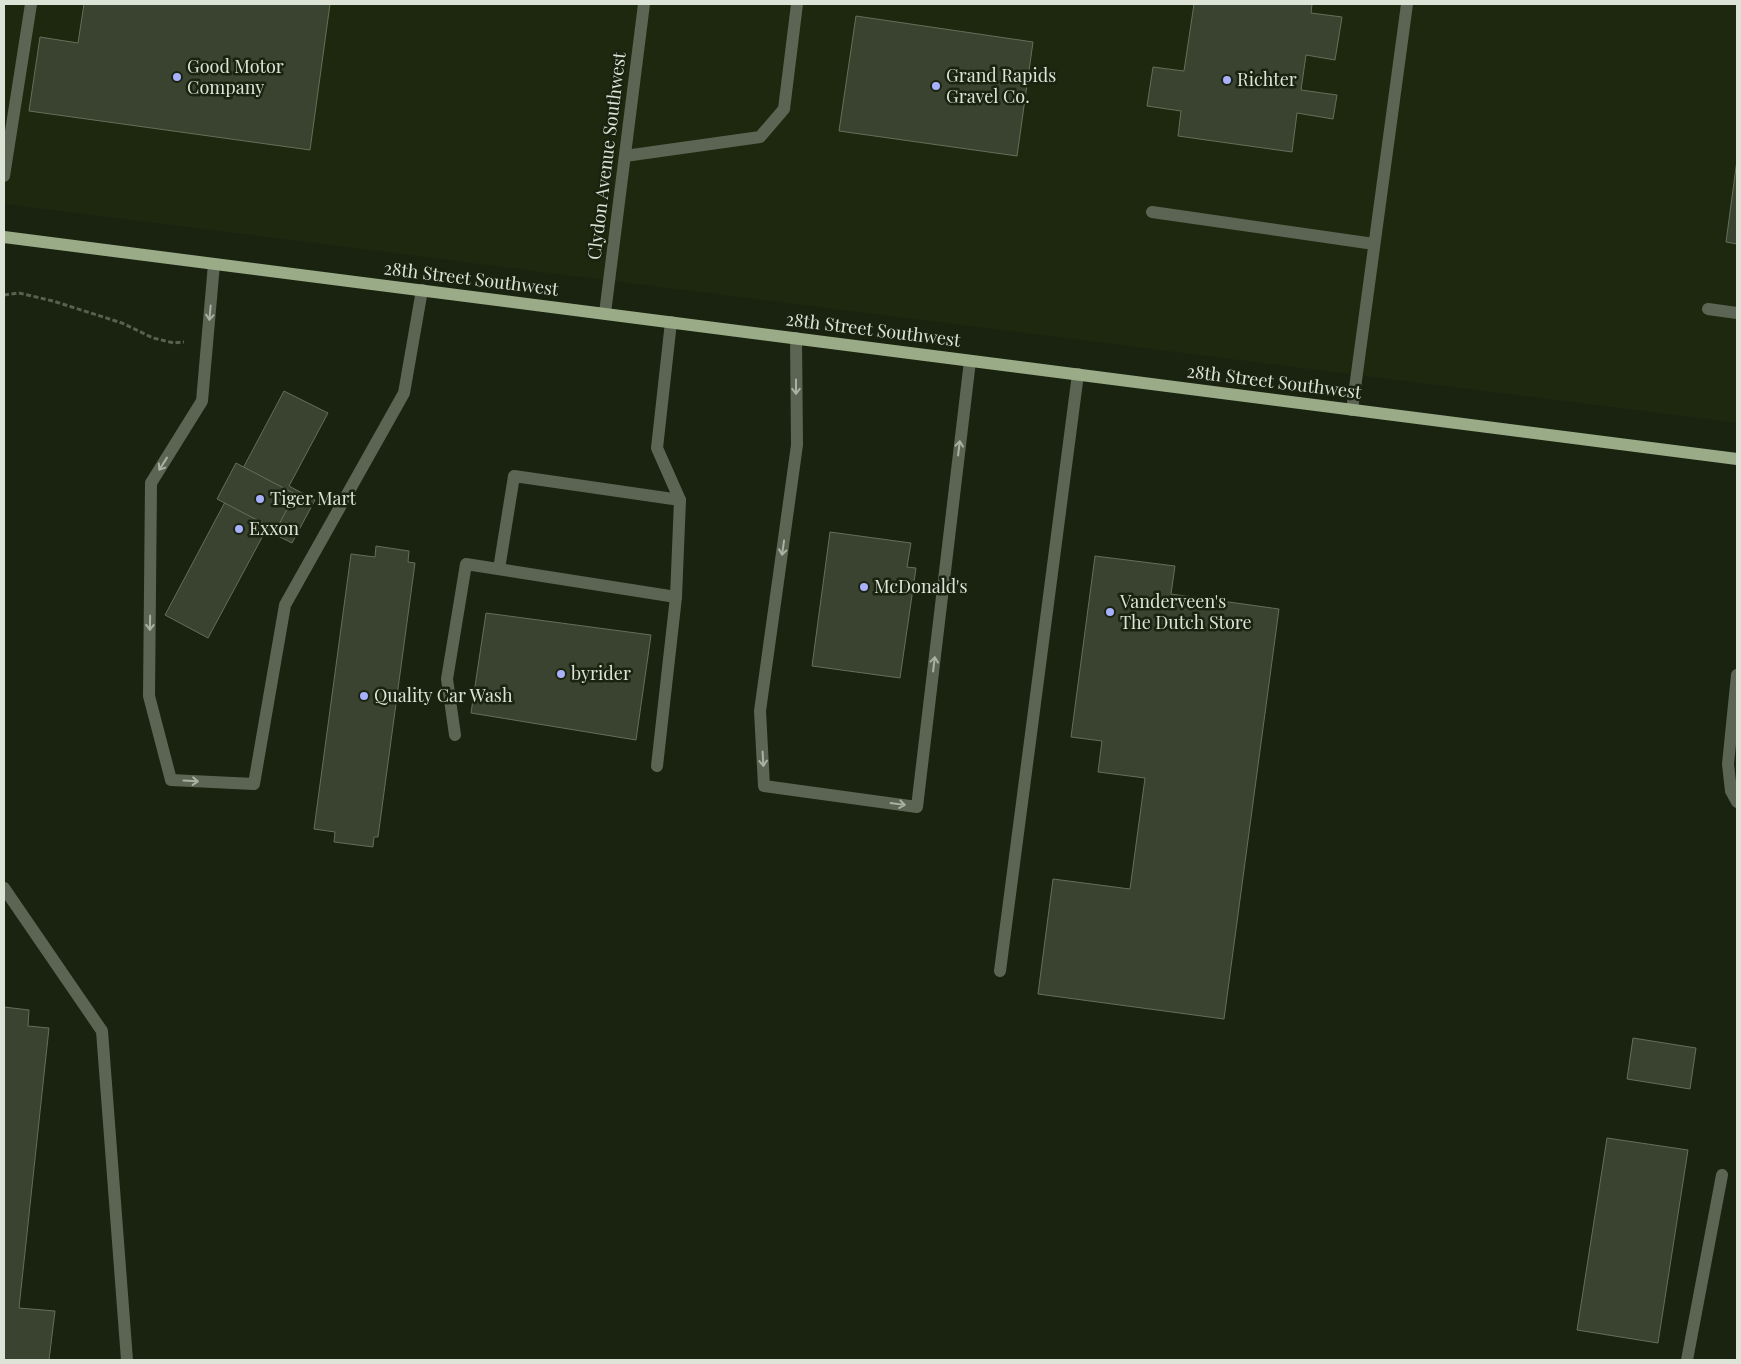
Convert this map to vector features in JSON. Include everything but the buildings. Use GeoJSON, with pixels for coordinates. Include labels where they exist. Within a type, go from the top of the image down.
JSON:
{"type":"FeatureCollection","features":[{"type":"Feature","properties":{"kind":"main road","name":"28th Street Southwest"},"geometry":{"type":"LineString","coordinates":[[4,237],[1737,459]]}},
{"type":"Feature","properties":{"kind":"street"},"geometry":{"type":"LineString","coordinates":[[4,176],[31,4]]}},
{"type":"Feature","properties":{"kind":"street","name":"Clydon Avenue Southwest"},"geometry":{"type":"LineString","coordinates":[[605,314],[644,4]]}},
{"type":"Feature","properties":{"kind":"street"},"geometry":{"type":"LineString","coordinates":[[625,156],[760,137],[784,109],[798,4]]}},
{"type":"Feature","properties":{"kind":"street"},"geometry":{"type":"LineString","coordinates":[[1352,410],[1407,4]]}},
{"type":"Feature","properties":{"kind":"street"},"geometry":{"type":"LineString","coordinates":[[1152,212],[1374,244]]}},
{"type":"Feature","properties":{"kind":"street"},"geometry":{"type":"LineString","coordinates":[[214,264],[202,401],[152,483],[149,696],[171,780],[254,784],[285,605],[404,394],[422,290]]}},
{"type":"Feature","properties":{"kind":"street"},"geometry":{"type":"LineString","coordinates":[[1708,309],[1737,313]]}},
{"type":"Feature","properties":{"kind":"street"},"geometry":{"type":"LineString","coordinates":[[657,766],[676,597],[680,500],[657,448],[671,322]]}},
{"type":"Feature","properties":{"kind":"street"},"geometry":{"type":"LineString","coordinates":[[796,338],[797,445],[760,711],[764,786],[917,807],[970,361]]}},
{"type":"Feature","properties":{"kind":"street"},"geometry":{"type":"LineString","coordinates":[[1000,971],[1078,374]]}},
{"type":"Feature","properties":{"kind":"street"},"geometry":{"type":"LineString","coordinates":[[499,569],[514,476],[680,500]]}},
{"type":"Feature","properties":{"kind":"street"},"geometry":{"type":"LineString","coordinates":[[455,735],[447,679],[466,564],[676,597]]}},
{"type":"Feature","properties":{"kind":"street"},"geometry":{"type":"LineString","coordinates":[[1737,675],[1728,764],[1730,791],[1737,802]]}},
{"type":"Feature","properties":{"kind":"street"},"geometry":{"type":"LineString","coordinates":[[4,888],[102,1031],[127,1360]]}},
{"type":"Feature","properties":{"kind":"street"},"geometry":{"type":"LineString","coordinates":[[1687,1360],[1722,1175]]}},
{"type":"Feature","properties":{"kind":"path"},"geometry":{"type":"LineString","coordinates":[[4,295],[19,293],[53,301],[122,323],[153,338],[174,343],[208,341]]}},
{"type":"Feature","properties":{"kind":"shaded area"},"geometry":{"type":"Polygon","coordinates":[[[4,4],[1737,4],[1737,423],[4,204],[4,4]]]}},
{"type":"Feature","properties":{"kind":"place","name":"Good Motor Company"},"geometry":{"type":"Point","coordinates":[177,77]}},
{"type":"Feature","properties":{"kind":"place","name":"Richter"},"geometry":{"type":"Point","coordinates":[1227,80]}},
{"type":"Feature","properties":{"kind":"place","name":"Grand Rapids Gravel Co."},"geometry":{"type":"Point","coordinates":[936,86]}},
{"type":"Feature","properties":{"kind":"place","name":"Tiger Mart"},"geometry":{"type":"Point","coordinates":[260,499]}},
{"type":"Feature","properties":{"kind":"place","name":"Exxon"},"geometry":{"type":"Point","coordinates":[239,529]}},
{"type":"Feature","properties":{"kind":"place","name":"McDonald's"},"geometry":{"type":"Point","coordinates":[864,587]}},
{"type":"Feature","properties":{"kind":"place","name":"Vanderveen's The Dutch Store"},"geometry":{"type":"Point","coordinates":[1110,612]}},
{"type":"Feature","properties":{"kind":"place","name":"byrider"},"geometry":{"type":"Point","coordinates":[561,674]}},
{"type":"Feature","properties":{"kind":"place","name":"Quality Car Wash"},"geometry":{"type":"Point","coordinates":[364,696]}}]}
